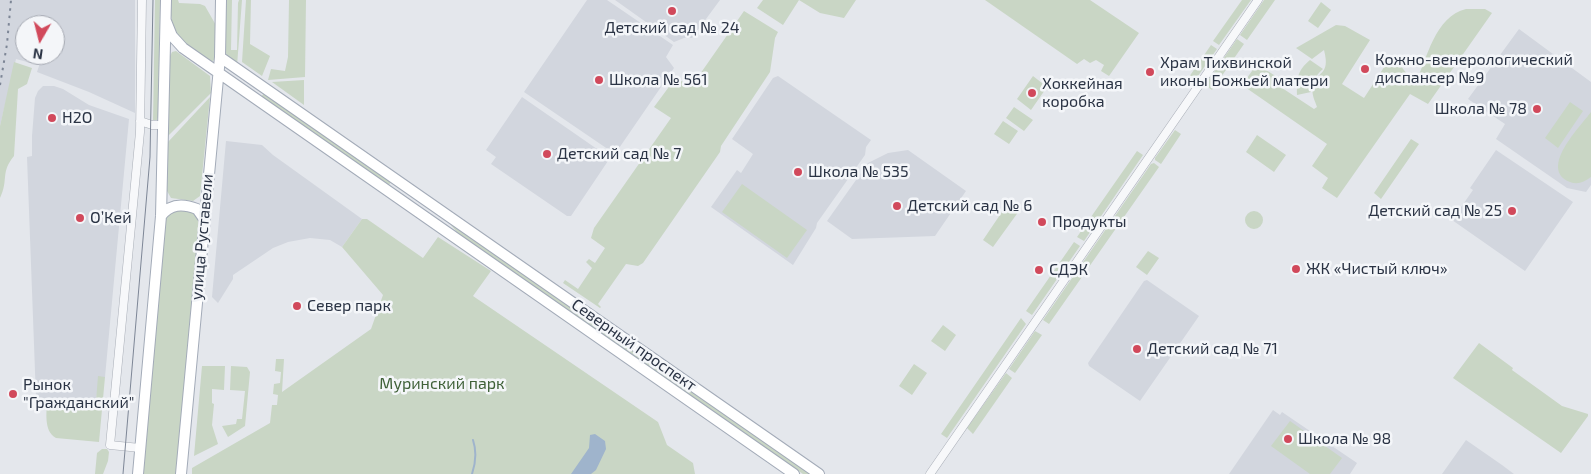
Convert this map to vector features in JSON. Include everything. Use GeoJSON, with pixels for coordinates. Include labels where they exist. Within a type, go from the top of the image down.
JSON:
{"type":"FeatureCollection","features":[{"type":"Feature","properties":{"kind":"main road"},"geometry":{"type":"LineString","coordinates":[[138,474],[161,216],[166,0]]}},
{"type":"Feature","properties":{"kind":"main road","name":"улица Руставели"},"geometry":{"type":"LineString","coordinates":[[181,474],[220,57],[221,0]]}},
{"type":"Feature","properties":{"kind":"main road","name":"Северный проспект"},"geometry":{"type":"LineString","coordinates":[[166,21],[172,36],[183,48],[794,474]]}},
{"type":"Feature","properties":{"kind":"main road","name":"Северный проспект"},"geometry":{"type":"LineString","coordinates":[[220,57],[820,474]]}},
{"type":"Feature","properties":{"kind":"main road"},"geometry":{"type":"LineString","coordinates":[[254,98],[262,87]]}},
{"type":"Feature","properties":{"kind":"main road"},"geometry":{"type":"LineString","coordinates":[[162,191],[169,200],[193,203],[200,200],[206,193]]}},
{"type":"Feature","properties":{"kind":"main road"},"geometry":{"type":"LineString","coordinates":[[161,216],[166,209],[173,205],[197,209],[204,219]]}},
{"type":"Feature","properties":{"kind":"main road"},"geometry":{"type":"LineString","coordinates":[[440,228],[448,216]]}},
{"type":"Feature","properties":{"kind":"street"},"geometry":{"type":"LineString","coordinates":[[140,448],[110,445],[140,121],[142,0]]}},
{"type":"Feature","properties":{"kind":"street"},"geometry":{"type":"LineString","coordinates":[[930,474],[1258,0]]}},
{"type":"Feature","properties":{"kind":"street"},"geometry":{"type":"LineString","coordinates":[[140,121],[164,125]]}},
{"type":"Feature","properties":{"kind":"shaded area"},"geometry":{"type":"Polygon","coordinates":[[[0,0],[135,0],[135,113],[89,92],[37,72],[39,65],[65,65],[65,15],[15,15],[15,63],[0,126],[0,0]]]}},
{"type":"Feature","properties":{"kind":"shaded area","name":"Школа № 561"},"geometry":{"type":"Polygon","coordinates":[[[587,0],[607,0],[673,45],[666,57],[674,68],[615,154],[524,92],[587,0]]]}},
{"type":"Feature","properties":{"kind":"shaded area","name":"Детский сад № 24"},"geometry":{"type":"Polygon","coordinates":[[[615,0],[720,0],[692,38],[684,38],[674,42],[615,0]]]}},
{"type":"Feature","properties":{"kind":"shaded area","name":"Школа № 78"},"geometry":{"type":"Polygon","coordinates":[[[1519,29],[1591,82],[1591,185],[1586,192],[1567,188],[1496,139],[1505,124],[1468,99],[1519,29]]]}},
{"type":"Feature","properties":{"kind":"shaded area","name":"Школа № 535"},"geometry":{"type":"Polygon","coordinates":[[[778,76],[871,140],[866,147],[865,155],[817,223],[816,228],[793,265],[711,207],[737,170],[741,173],[753,154],[732,139],[773,78],[778,76]]]}},
{"type":"Feature","properties":{"kind":"shaded area"},"geometry":{"type":"Polygon","coordinates":[[[43,86],[54,86],[63,89],[89,105],[129,119],[105,377],[99,377],[96,402],[36,398],[27,157],[32,156],[35,98],[43,86]]]}},
{"type":"Feature","properties":{"kind":"shaded area","name":"Детский сад № 7"},"geometry":{"type":"Polygon","coordinates":[[[522,97],[610,158],[571,216],[567,216],[491,164],[496,157],[486,150],[522,97]]]}},
{"type":"Feature","properties":{"kind":"shaded area"},"geometry":{"type":"Polygon","coordinates":[[[226,141],[262,145],[362,219],[342,247],[330,240],[310,238],[288,242],[273,248],[233,275],[233,279],[218,303],[212,297],[226,141]]]}},
{"type":"Feature","properties":{"kind":"shaded area","name":"Детский сад № 6"},"geometry":{"type":"Polygon","coordinates":[[[908,150],[966,191],[935,236],[852,239],[827,221],[868,163],[888,153],[908,150]]]}},
{"type":"Feature","properties":{"kind":"shaded area","name":"Детский сад № 25"},"geometry":{"type":"Polygon","coordinates":[[[1496,150],[1573,202],[1525,271],[1452,220],[1473,190],[1470,188],[1496,150]]]}},
{"type":"Feature","properties":{"kind":"shaded area","name":"Детский сад № 71"},"geometry":{"type":"Polygon","coordinates":[[[1147,280],[1199,316],[1140,401],[1089,366],[1088,363],[1144,281],[1147,280]]]}},
{"type":"Feature","properties":{"kind":"shaded area","name":"Школа № 98"},"geometry":{"type":"Polygon","coordinates":[[[1273,410],[1280,415],[1282,412],[1357,463],[1350,474],[1229,474],[1273,410]]]}},
{"type":"Feature","properties":{"kind":"shaded area"},"geometry":{"type":"Polygon","coordinates":[[[1466,440],[1502,465],[1514,474],[1442,474],[1466,440]]]}},
{"type":"Feature","properties":{"kind":"green space"},"geometry":{"type":"Polygon","coordinates":[[[155,0],[160,0],[158,117],[157,120],[153,120],[155,0]]]}},
{"type":"Feature","properties":{"kind":"green space"},"geometry":{"type":"Polygon","coordinates":[[[170,0],[205,6],[217,27],[215,58],[213,61],[210,62],[192,49],[180,37],[172,22],[170,0]]]}},
{"type":"Feature","properties":{"kind":"green space"},"geometry":{"type":"Polygon","coordinates":[[[226,0],[232,0],[231,50],[237,50],[238,3],[239,0],[242,0],[237,66],[228,58],[225,51],[226,0]]]}},
{"type":"Feature","properties":{"kind":"green space"},"geometry":{"type":"Polygon","coordinates":[[[246,0],[251,0],[250,44],[270,56],[262,76],[242,62],[246,0]]]}},
{"type":"Feature","properties":{"kind":"green space"},"geometry":{"type":"Polygon","coordinates":[[[289,0],[306,0],[305,77],[268,80],[271,69],[285,71],[288,57],[289,0]]]}},
{"type":"Feature","properties":{"kind":"green space"},"geometry":{"type":"Polygon","coordinates":[[[763,0],[799,0],[783,25],[757,8],[763,0]]]}},
{"type":"Feature","properties":{"kind":"green space"},"geometry":{"type":"Polygon","coordinates":[[[799,0],[856,0],[844,18],[820,13],[799,0]]]}},
{"type":"Feature","properties":{"kind":"green space"},"geometry":{"type":"Polygon","coordinates":[[[985,0],[1090,0],[1139,33],[1109,76],[1101,71],[1104,65],[1096,60],[1090,63],[1084,59],[1077,64],[985,0]]]}},
{"type":"Feature","properties":{"kind":"green space"},"geometry":{"type":"Polygon","coordinates":[[[1242,0],[1251,0],[1219,45],[1213,41],[1242,0]]]}},
{"type":"Feature","properties":{"kind":"green space"},"geometry":{"type":"Polygon","coordinates":[[[1264,0],[1275,0],[1247,40],[1240,35],[1264,0]]]}},
{"type":"Feature","properties":{"kind":"green space"},"geometry":{"type":"Polygon","coordinates":[[[1321,2],[1331,10],[1318,28],[1308,21],[1321,2]]]}},
{"type":"Feature","properties":{"kind":"green space"},"geometry":{"type":"Polygon","coordinates":[[[1466,9],[1485,9],[1492,13],[1428,104],[1410,94],[1337,198],[1322,188],[1328,178],[1312,166],[1327,144],[1242,85],[1257,64],[1280,79],[1276,84],[1314,109],[1317,107],[1313,90],[1315,82],[1326,65],[1324,50],[1312,59],[1296,48],[1336,25],[1345,26],[1370,40],[1342,84],[1364,98],[1392,55],[1415,84],[1439,29],[1455,13],[1466,9]]]}},
{"type":"Feature","properties":{"kind":"green space"},"geometry":{"type":"Polygon","coordinates":[[[744,11],[778,32],[775,38],[770,72],[721,146],[720,152],[643,263],[638,266],[626,264],[598,304],[600,308],[563,283],[565,280],[578,289],[592,268],[586,262],[589,259],[595,263],[605,248],[591,238],[594,228],[671,118],[654,107],[674,80],[680,80],[691,87],[744,11]]]}},
{"type":"Feature","properties":{"kind":"green space"},"geometry":{"type":"Polygon","coordinates":[[[1237,39],[1244,44],[1212,90],[1205,85],[1237,39]]]}},
{"type":"Feature","properties":{"kind":"green space"},"geometry":{"type":"Polygon","coordinates":[[[1211,45],[1217,49],[1198,76],[1189,77],[1211,45]]]}},
{"type":"Feature","properties":{"kind":"green space"},"geometry":{"type":"Polygon","coordinates":[[[176,51],[210,76],[211,93],[168,136],[170,56],[172,52],[176,51]]]}},
{"type":"Feature","properties":{"kind":"green space"},"geometry":{"type":"Polygon","coordinates":[[[1310,60],[1323,69],[1314,79],[1311,92],[1297,95],[1299,75],[1302,68],[1310,60]]]}},
{"type":"Feature","properties":{"kind":"green space"},"geometry":{"type":"Polygon","coordinates":[[[14,62],[15,65],[32,68],[27,84],[18,89],[14,156],[7,167],[0,198],[0,126],[14,62]]]}},
{"type":"Feature","properties":{"kind":"green space","name":"Хоккейная коробка"},"geometry":{"type":"Polygon","coordinates":[[[1033,76],[1047,87],[1031,110],[1017,99],[1033,76]]]}},
{"type":"Feature","properties":{"kind":"green space"},"geometry":{"type":"Polygon","coordinates":[[[304,80],[304,105],[272,82],[304,80]]]}},
{"type":"Feature","properties":{"kind":"green space"},"geometry":{"type":"Polygon","coordinates":[[[264,93],[391,182],[388,186],[261,97],[264,93]]]}},
{"type":"Feature","properties":{"kind":"green space"},"geometry":{"type":"Polygon","coordinates":[[[210,97],[200,196],[193,201],[171,198],[167,191],[168,142],[210,97]]]}},
{"type":"Feature","properties":{"kind":"green space"},"geometry":{"type":"Polygon","coordinates":[[[1570,102],[1583,111],[1558,148],[1545,138],[1570,102]]]}},
{"type":"Feature","properties":{"kind":"green space"},"geometry":{"type":"Polygon","coordinates":[[[1014,107],[1033,120],[1024,131],[1006,118],[1014,107]]]}},
{"type":"Feature","properties":{"kind":"green space"},"geometry":{"type":"Polygon","coordinates":[[[1591,112],[1591,177],[1581,182],[1573,183],[1561,176],[1558,168],[1560,158],[1571,137],[1591,112]]]}},
{"type":"Feature","properties":{"kind":"green space"},"geometry":{"type":"Polygon","coordinates":[[[1003,121],[1018,131],[1009,144],[994,134],[1003,121]]]}},
{"type":"Feature","properties":{"kind":"green space"},"geometry":{"type":"Polygon","coordinates":[[[1175,130],[1181,134],[1161,164],[1155,158],[1175,130]]]}},
{"type":"Feature","properties":{"kind":"green space"},"geometry":{"type":"Polygon","coordinates":[[[1257,135],[1286,155],[1274,172],[1246,152],[1257,135]]]}},
{"type":"Feature","properties":{"kind":"green space"},"geometry":{"type":"Polygon","coordinates":[[[1411,139],[1419,144],[1381,199],[1374,193],[1411,139]]]}},
{"type":"Feature","properties":{"kind":"green space"},"geometry":{"type":"Polygon","coordinates":[[[1137,151],[1143,155],[1084,241],[1077,237],[1137,151]]]}},
{"type":"Feature","properties":{"kind":"green space"},"geometry":{"type":"Polygon","coordinates":[[[1154,163],[1159,167],[1049,324],[1043,320],[1151,164],[1154,163]]]}},
{"type":"Feature","properties":{"kind":"green space"},"geometry":{"type":"Polygon","coordinates":[[[742,184],[807,230],[787,258],[722,212],[742,184]]]}},
{"type":"Feature","properties":{"kind":"green space"},"geometry":{"type":"Polygon","coordinates":[[[1008,203],[1019,211],[993,247],[983,240],[1008,203]]]}},
{"type":"Feature","properties":{"kind":"green space"},"geometry":{"type":"Polygon","coordinates":[[[168,210],[193,210],[199,220],[176,474],[142,474],[165,216],[168,210]]]}},
{"type":"Feature","properties":{"kind":"green space"},"geometry":{"type":"Polygon","coordinates":[[[1250,211],[1258,211],[1263,216],[1261,227],[1250,229],[1245,224],[1245,216],[1250,211]]]}},
{"type":"Feature","properties":{"kind":"green space","name":"Муринский парк"},"geometry":{"type":"Polygon","coordinates":[[[362,219],[367,219],[423,258],[438,237],[491,271],[473,296],[658,422],[667,445],[693,463],[695,474],[192,474],[192,468],[270,423],[272,405],[277,405],[278,395],[273,394],[274,384],[280,383],[281,372],[275,371],[276,359],[284,359],[282,392],[371,329],[383,295],[342,247],[362,219]]]}},
{"type":"Feature","properties":{"kind":"green space"},"geometry":{"type":"Polygon","coordinates":[[[450,224],[812,474],[803,474],[462,238],[450,224]]]}},
{"type":"Feature","properties":{"kind":"green space"},"geometry":{"type":"Polygon","coordinates":[[[1074,242],[1080,246],[1032,315],[1026,311],[1074,242]]]}},
{"type":"Feature","properties":{"kind":"green space"},"geometry":{"type":"Polygon","coordinates":[[[1148,251],[1159,258],[1147,275],[1136,267],[1148,251]]]}},
{"type":"Feature","properties":{"kind":"green space"},"geometry":{"type":"Polygon","coordinates":[[[1021,318],[1026,324],[947,438],[941,434],[1021,318]]]}},
{"type":"Feature","properties":{"kind":"green space"},"geometry":{"type":"Polygon","coordinates":[[[943,325],[956,335],[945,351],[931,341],[943,325]]]}},
{"type":"Feature","properties":{"kind":"green space"},"geometry":{"type":"Polygon","coordinates":[[[1035,331],[1042,335],[1015,373],[1009,369],[1035,331]]]}},
{"type":"Feature","properties":{"kind":"green space"},"geometry":{"type":"Polygon","coordinates":[[[1479,343],[1513,368],[1512,370],[1562,406],[1588,414],[1561,453],[1453,378],[1479,343]]]}},
{"type":"Feature","properties":{"kind":"green space"},"geometry":{"type":"Polygon","coordinates":[[[914,364],[927,373],[912,395],[899,386],[914,364]]]}},
{"type":"Feature","properties":{"kind":"green space"},"geometry":{"type":"Polygon","coordinates":[[[202,366],[225,366],[224,390],[212,389],[212,403],[214,404],[212,425],[218,444],[194,456],[202,366]]]}},
{"type":"Feature","properties":{"kind":"green space"},"geometry":{"type":"Polygon","coordinates":[[[231,366],[247,367],[250,372],[245,426],[228,437],[222,426],[236,424],[237,419],[242,419],[245,391],[230,390],[231,366]]]}},
{"type":"Feature","properties":{"kind":"green space"},"geometry":{"type":"Polygon","coordinates":[[[1006,373],[1012,378],[973,434],[967,428],[1006,373]]]}},
{"type":"Feature","properties":{"kind":"green space"},"geometry":{"type":"Polygon","coordinates":[[[98,376],[105,377],[99,442],[56,438],[47,426],[47,398],[96,401],[98,376]]]}},
{"type":"Feature","properties":{"kind":"green space"},"geometry":{"type":"Polygon","coordinates":[[[1290,421],[1342,458],[1330,474],[1310,474],[1271,446],[1290,421]]]}},
{"type":"Feature","properties":{"kind":"green space"},"geometry":{"type":"Polygon","coordinates":[[[102,449],[107,449],[109,452],[108,461],[103,474],[95,474],[97,453],[102,449]]]}},
{"type":"Feature","properties":{"kind":"water"},"geometry":{"type":"Polygon","coordinates":[[[595,434],[605,441],[606,449],[596,470],[591,474],[571,474],[589,448],[590,435],[595,434]]]}},
{"type":"Feature","properties":{"kind":"waterway"},"geometry":{"type":"LineString","coordinates":[[472,474],[476,457],[473,440]]}},
{"type":"Feature","properties":{"kind":"tram line"},"geometry":{"type":"LineString","coordinates":[[123,474],[150,157],[153,0]]}},
{"type":"Feature","properties":{"kind":"railway"},"geometry":{"type":"LineString","coordinates":[[0,85],[7,44],[11,0]]}},
{"type":"Feature","properties":{"kind":"place","name":"Детский сад № 24"},"geometry":{"type":"Point","coordinates":[672,11]}},
{"type":"Feature","properties":{"kind":"place","name":"Кожно-венерологический диспансер №9"},"geometry":{"type":"Point","coordinates":[1365,69]}},
{"type":"Feature","properties":{"kind":"place","name":"Храм Тихвинской иконы Божьей матери"},"geometry":{"type":"Point","coordinates":[1150,72]}},
{"type":"Feature","properties":{"kind":"place","name":"Школа № 561"},"geometry":{"type":"Point","coordinates":[599,80]}},
{"type":"Feature","properties":{"kind":"place","name":"Хоккейная коробка"},"geometry":{"type":"Point","coordinates":[1032,93]}},
{"type":"Feature","properties":{"kind":"place","name":"Школа № 78"},"geometry":{"type":"Point","coordinates":[1537,109]}},
{"type":"Feature","properties":{"kind":"place","name":"H2O"},"geometry":{"type":"Point","coordinates":[52,118]}},
{"type":"Feature","properties":{"kind":"place","name":"Детский сад № 7"},"geometry":{"type":"Point","coordinates":[547,154]}},
{"type":"Feature","properties":{"kind":"place","name":"Школа № 535"},"geometry":{"type":"Point","coordinates":[798,172]}},
{"type":"Feature","properties":{"kind":"place","name":"Детский сад № 6"},"geometry":{"type":"Point","coordinates":[897,206]}},
{"type":"Feature","properties":{"kind":"place","name":"Детский сад № 25"},"geometry":{"type":"Point","coordinates":[1512,211]}},
{"type":"Feature","properties":{"kind":"place","name":"О’Кей"},"geometry":{"type":"Point","coordinates":[80,218]}},
{"type":"Feature","properties":{"kind":"place","name":"Продукты"},"geometry":{"type":"Point","coordinates":[1042,222]}},
{"type":"Feature","properties":{"kind":"place","name":"ЖК «Чистый ключ»"},"geometry":{"type":"Point","coordinates":[1296,269]}},
{"type":"Feature","properties":{"kind":"place","name":"СДЭК"},"geometry":{"type":"Point","coordinates":[1039,270]}},
{"type":"Feature","properties":{"kind":"place","name":"Север парк"},"geometry":{"type":"Point","coordinates":[297,306]}},
{"type":"Feature","properties":{"kind":"place","name":"Детский сад № 71"},"geometry":{"type":"Point","coordinates":[1137,349]}},
{"type":"Feature","properties":{"kind":"place","name":"Рынок \"Гражданский\""},"geometry":{"type":"Point","coordinates":[13,394]}},
{"type":"Feature","properties":{"kind":"place","name":"Школа № 98"},"geometry":{"type":"Point","coordinates":[1288,439]}}]}
